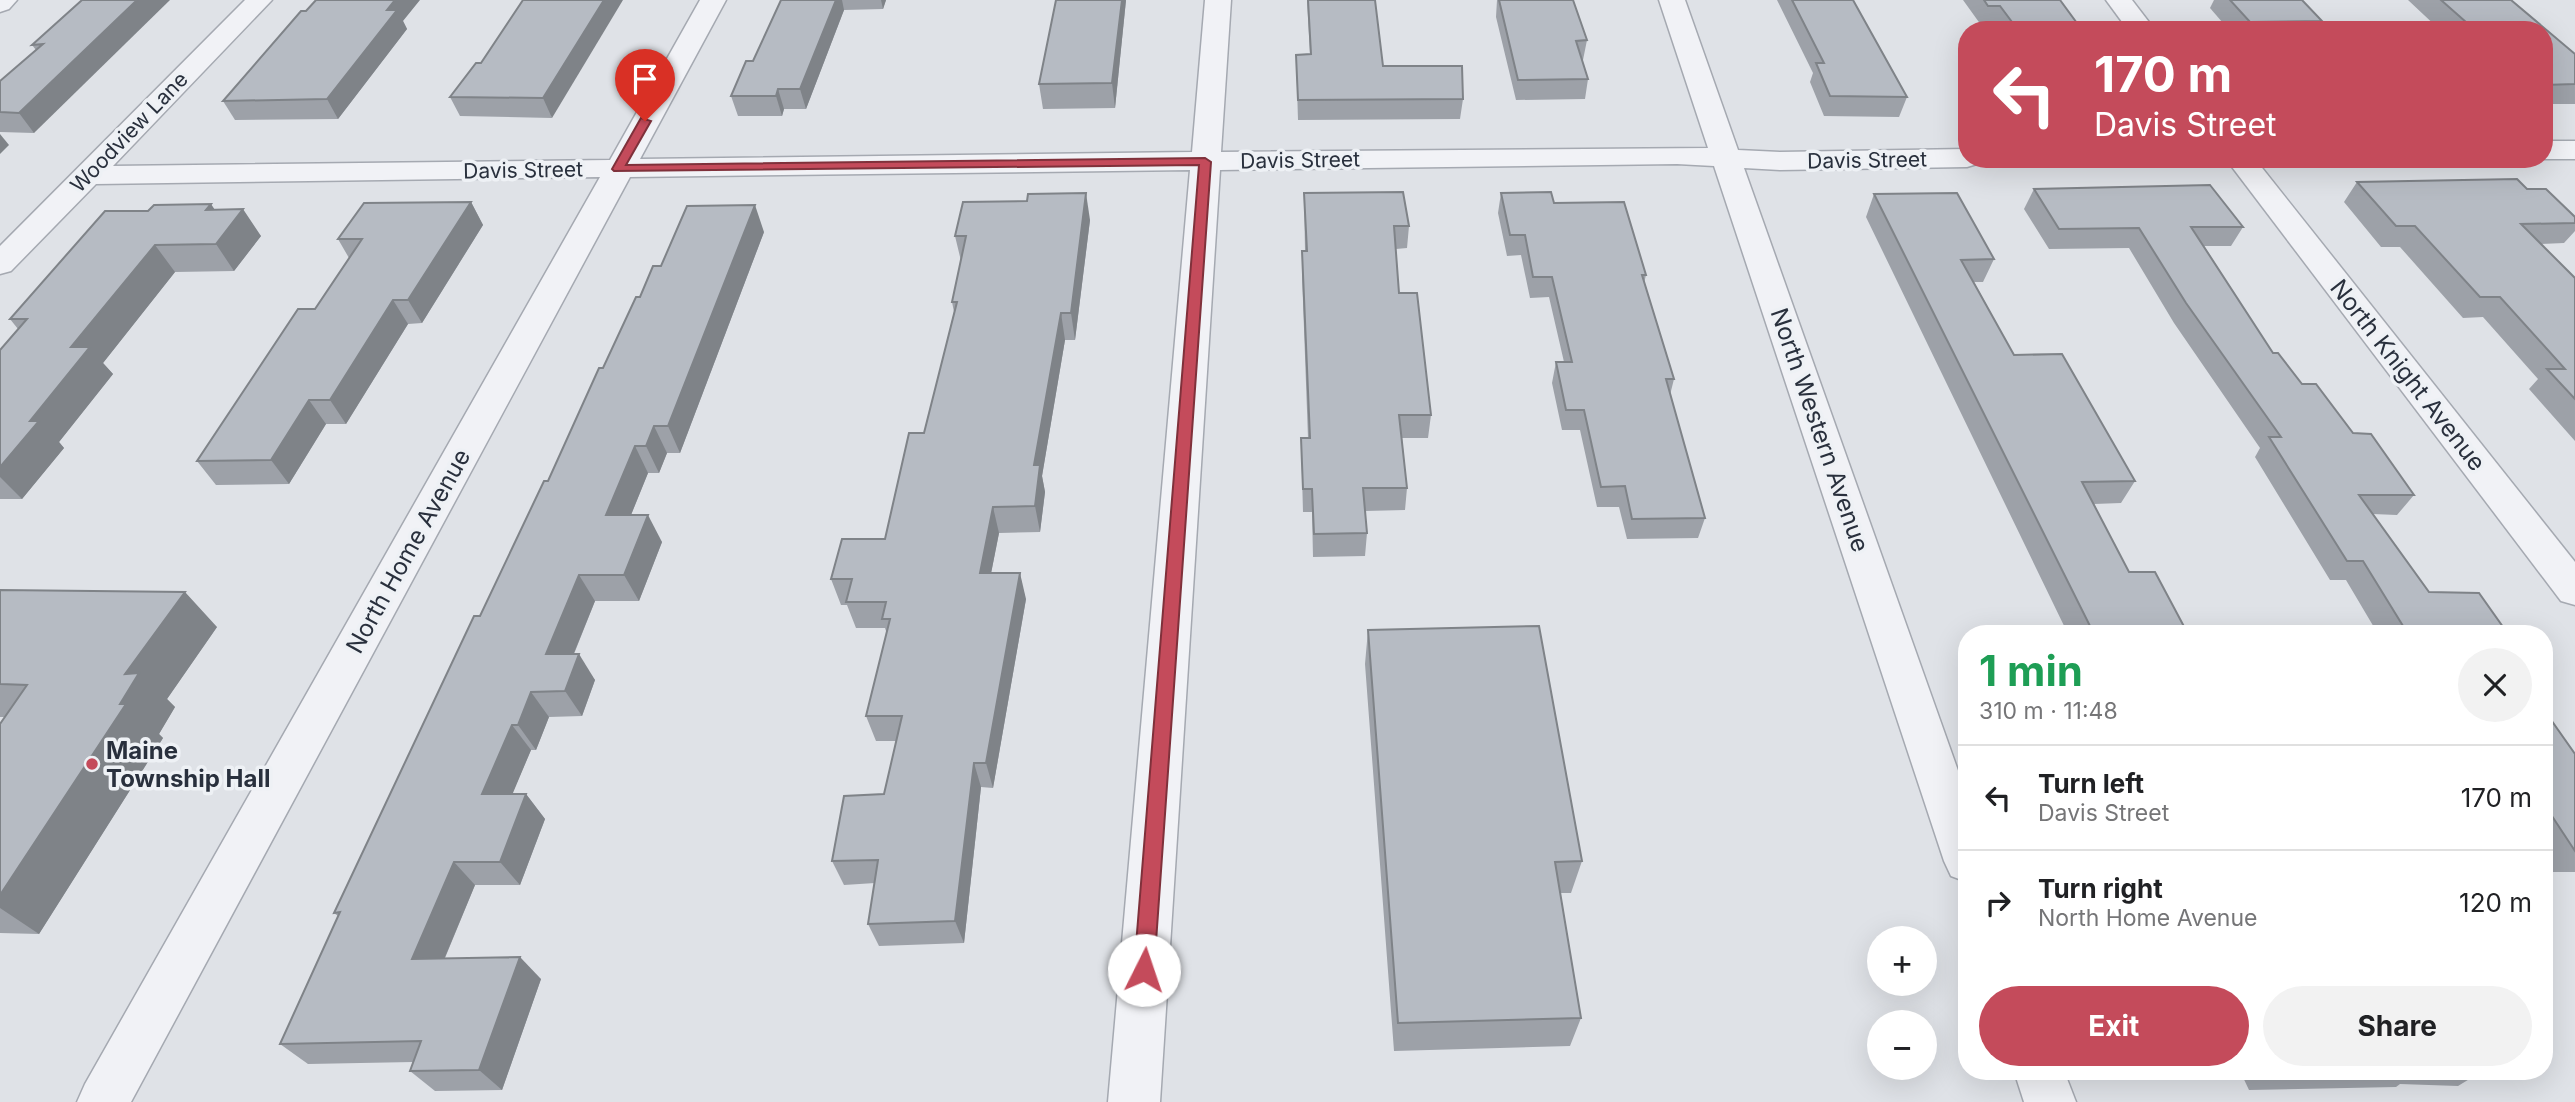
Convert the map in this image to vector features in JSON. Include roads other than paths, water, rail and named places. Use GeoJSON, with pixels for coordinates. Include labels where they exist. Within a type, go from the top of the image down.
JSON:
{"type":"FeatureCollection","features":[{"type":"Feature","properties":{"kind":"street"},"geometry":{"type":"LineString","coordinates":[[0,4],[4,0]]}},
{"type":"Feature","properties":{"kind":"street","name":"Woodview Lane"},"geometry":{"type":"LineString","coordinates":[[0,264],[259,0]]}},
{"type":"Feature","properties":{"kind":"street","name":"North Home Avenue"},"geometry":{"type":"LineString","coordinates":[[103,1102],[713,0]]}},
{"type":"Feature","properties":{"kind":"street"},"geometry":{"type":"LineString","coordinates":[[1134,1102],[1217,0]]}},
{"type":"Feature","properties":{"kind":"street","name":"North Western Avenue"},"geometry":{"type":"LineString","coordinates":[[1672,0],[1958,835]]}},
{"type":"Feature","properties":{"kind":"street"},"geometry":{"type":"LineString","coordinates":[[2119,0],[2135,21]]}},
{"type":"Feature","properties":{"kind":"street"},"geometry":{"type":"LineString","coordinates":[[2553,150],[2575,150]]}},
{"type":"Feature","properties":{"kind":"street","name":"Davis Street"},"geometry":{"type":"LineString","coordinates":[[87,175],[1677,155],[1780,161],[1958,158]]}},
{"type":"Feature","properties":{"kind":"street","name":"North Knight Avenue"},"geometry":{"type":"LineString","coordinates":[[2247,168],[2575,590]]}},
{"type":"Feature","properties":{"kind":"street"},"geometry":{"type":"LineString","coordinates":[[2042,1080],[2050,1102]]}},
{"type":"Feature","properties":{"kind":"place","name":"Maine Township Hall"},"geometry":{"type":"Point","coordinates":[92,764]}}]}
